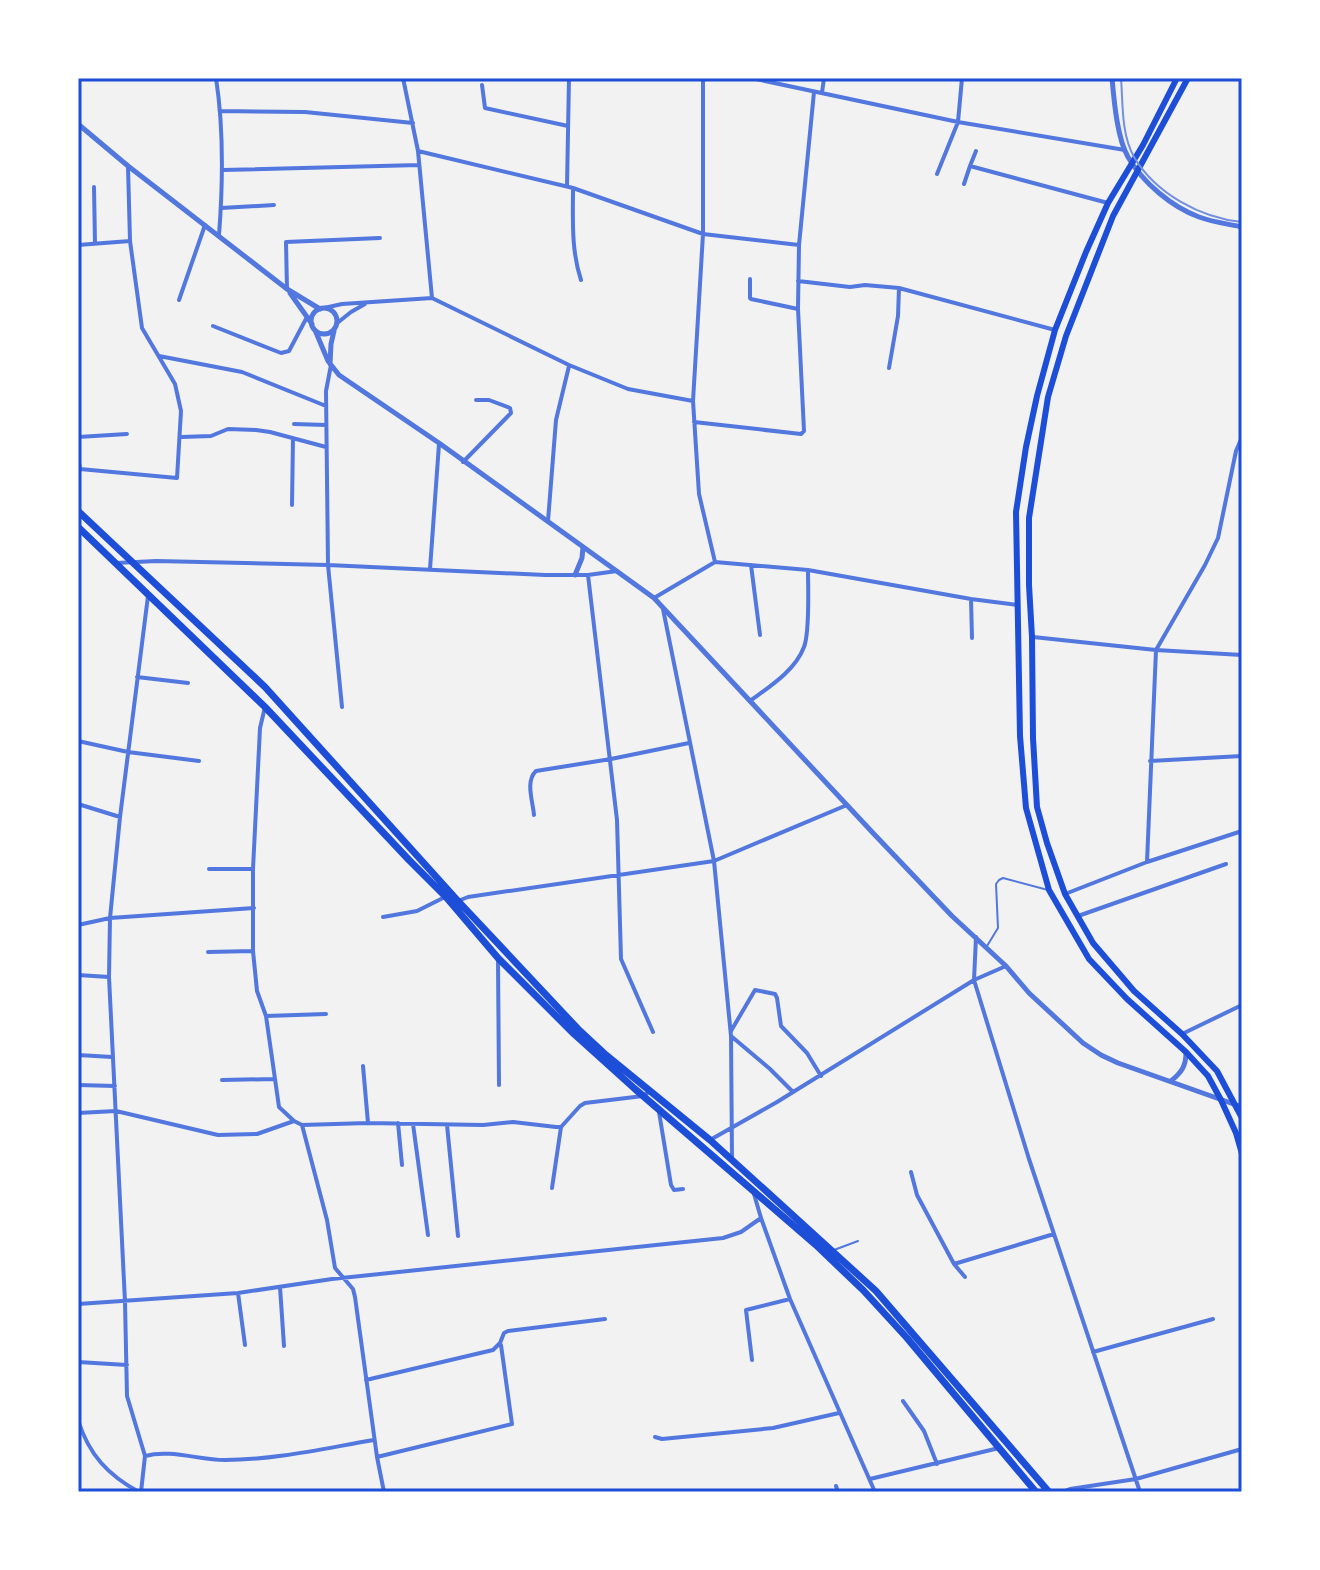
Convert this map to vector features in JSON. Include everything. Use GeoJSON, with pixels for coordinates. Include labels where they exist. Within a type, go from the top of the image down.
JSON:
{"type":"FeatureCollection","features":[{"type":"Feature","properties":{"kind":"highway"},"geometry":{"type":"LineString","coordinates":[[78,511],[265,687],[458,901],[578,1029],[646,1093],[658,1109],[816,1245],[863,1290],[1036,1492]]}},
{"type":"Feature","properties":{"kind":"highway"},"geometry":{"type":"LineString","coordinates":[[78,527],[265,707],[446,897],[498,958],[589,1048],[710,1140],[876,1291],[1049,1492]]}},
{"type":"Feature","properties":{"kind":"main road"},"geometry":{"type":"LineString","coordinates":[[1177,78],[1143,145],[1108,203],[1086,252],[1055,330],[1034,408],[1016,512],[1020,736],[1026,808],[1049,890],[1089,959],[1208,1076],[1236,1133],[1242,1154]]}},
{"type":"Feature","properties":{"kind":"main road"},"geometry":{"type":"LineString","coordinates":[[1188,78],[1113,216],[1066,336],[1048,397],[1029,518],[1033,738],[1037,807],[1065,894],[1093,943],[1134,991],[1217,1071],[1239,1105],[1242,1118]]}},
{"type":"Feature","properties":{"kind":"street"},"geometry":{"type":"LineString","coordinates":[[216,78],[221,111],[219,235]]}},
{"type":"Feature","properties":{"kind":"street"},"geometry":{"type":"LineString","coordinates":[[403,78],[418,151],[432,298]]}},
{"type":"Feature","properties":{"kind":"street"},"geometry":{"type":"LineString","coordinates":[[569,78],[573,243],[581,280]]}},
{"type":"Feature","properties":{"kind":"street"},"geometry":{"type":"LineString","coordinates":[[703,78],[703,234],[693,401],[699,494],[715,562]]}},
{"type":"Feature","properties":{"kind":"street"},"geometry":{"type":"LineString","coordinates":[[751,78],[958,122],[1125,150]]}},
{"type":"Feature","properties":{"kind":"street"},"geometry":{"type":"LineString","coordinates":[[822,93],[824,78]]}},
{"type":"Feature","properties":{"kind":"street"},"geometry":{"type":"LineString","coordinates":[[937,174],[958,122],[962,78]]}},
{"type":"Feature","properties":{"kind":"street"},"geometry":{"type":"LineString","coordinates":[[1112,78],[1125,150],[1149,183],[1175,205],[1201,218],[1242,227]]}},
{"type":"Feature","properties":{"kind":"street"},"geometry":{"type":"LineString","coordinates":[[482,85],[485,108],[568,126]]}},
{"type":"Feature","properties":{"kind":"street"},"geometry":{"type":"LineString","coordinates":[[694,422],[801,434],[804,426],[798,309],[799,245],[814,92]]}},
{"type":"Feature","properties":{"kind":"street"},"geometry":{"type":"LineString","coordinates":[[221,111],[305,112],[413,123]]}},
{"type":"Feature","properties":{"kind":"street"},"geometry":{"type":"LineString","coordinates":[[78,124],[287,289],[334,313],[336,325],[331,344],[326,406],[328,565],[342,707]]}},
{"type":"Feature","properties":{"kind":"street"},"geometry":{"type":"LineString","coordinates":[[418,151],[570,187],[703,234],[799,245]]}},
{"type":"Feature","properties":{"kind":"street"},"geometry":{"type":"LineString","coordinates":[[964,184],[976,151]]}},
{"type":"Feature","properties":{"kind":"street"},"geometry":{"type":"LineString","coordinates":[[222,170],[419,165]]}},
{"type":"Feature","properties":{"kind":"street"},"geometry":{"type":"LineString","coordinates":[[80,469],[177,478],[181,411],[175,384],[142,328],[130,241],[128,166]]}},
{"type":"Feature","properties":{"kind":"street"},"geometry":{"type":"LineString","coordinates":[[970,166],[1108,203]]}},
{"type":"Feature","properties":{"kind":"street"},"geometry":{"type":"LineString","coordinates":[[94,187],[95,244]]}},
{"type":"Feature","properties":{"kind":"street"},"geometry":{"type":"LineString","coordinates":[[221,208],[274,205]]}},
{"type":"Feature","properties":{"kind":"street"},"geometry":{"type":"LineString","coordinates":[[179,300],[205,225]]}},
{"type":"Feature","properties":{"kind":"street"},"geometry":{"type":"LineString","coordinates":[[380,238],[286,242],[287,289],[307,317],[339,375],[654,598],[943,906],[1083,1043],[1118,1063],[1239,1105]]}},
{"type":"Feature","properties":{"kind":"street"},"geometry":{"type":"LineString","coordinates":[[78,245],[130,241]]}},
{"type":"Feature","properties":{"kind":"street"},"geometry":{"type":"LineString","coordinates":[[750,279],[751,299],[798,309]]}},
{"type":"Feature","properties":{"kind":"street"},"geometry":{"type":"LineString","coordinates":[[798,281],[899,288],[1055,330]]}},
{"type":"Feature","properties":{"kind":"street"},"geometry":{"type":"LineString","coordinates":[[889,368],[898,316],[899,288]]}},
{"type":"Feature","properties":{"kind":"street"},"geometry":{"type":"LineString","coordinates":[[313,327],[312,316],[322,309],[342,304],[432,298],[569,365],[628,389],[693,401]]}},
{"type":"Feature","properties":{"kind":"street"},"geometry":{"type":"LineString","coordinates":[[313,327],[324,334],[333,330],[351,312],[367,303]]}},
{"type":"Feature","properties":{"kind":"street"},"geometry":{"type":"LineString","coordinates":[[213,326],[281,353],[289,351],[307,317]]}},
{"type":"Feature","properties":{"kind":"street"},"geometry":{"type":"LineString","coordinates":[[159,356],[242,372],[326,406]]}},
{"type":"Feature","properties":{"kind":"street"},"geometry":{"type":"LineString","coordinates":[[548,521],[556,420],[569,365]]}},
{"type":"Feature","properties":{"kind":"street"},"geometry":{"type":"LineString","coordinates":[[463,462],[511,413],[510,408],[489,400],[476,400]]}},
{"type":"Feature","properties":{"kind":"street"},"geometry":{"type":"LineString","coordinates":[[294,424],[326,425]]}},
{"type":"Feature","properties":{"kind":"street"},"geometry":{"type":"LineString","coordinates":[[181,437],[211,436],[228,429],[270,432],[326,447]]}},
{"type":"Feature","properties":{"kind":"street"},"geometry":{"type":"LineString","coordinates":[[78,437],[127,434]]}},
{"type":"Feature","properties":{"kind":"street"},"geometry":{"type":"LineString","coordinates":[[1147,862],[1156,650],[1218,538],[1236,451],[1242,437]]}},
{"type":"Feature","properties":{"kind":"street"},"geometry":{"type":"LineString","coordinates":[[292,505],[293,438]]}},
{"type":"Feature","properties":{"kind":"street"},"geometry":{"type":"LineString","coordinates":[[430,569],[439,443]]}},
{"type":"Feature","properties":{"kind":"street"},"geometry":{"type":"LineString","coordinates":[[78,457],[78,477]]}},
{"type":"Feature","properties":{"kind":"street"},"geometry":{"type":"LineString","coordinates":[[575,575],[583,547]]}},
{"type":"Feature","properties":{"kind":"street"},"geometry":{"type":"LineString","coordinates":[[654,598],[715,562],[808,570],[1018,605]]}},
{"type":"Feature","properties":{"kind":"street"},"geometry":{"type":"LineString","coordinates":[[116,563],[328,565],[498,574],[588,575],[617,571]]}},
{"type":"Feature","properties":{"kind":"street"},"geometry":{"type":"LineString","coordinates":[[751,565],[760,635]]}},
{"type":"Feature","properties":{"kind":"street"},"geometry":{"type":"LineString","coordinates":[[750,701],[791,668],[804,649],[808,570]]}},
{"type":"Feature","properties":{"kind":"street"},"geometry":{"type":"LineString","coordinates":[[588,575],[617,820],[621,959],[653,1032]]}},
{"type":"Feature","properties":{"kind":"street"},"geometry":{"type":"LineString","coordinates":[[78,1420],[88,1447],[102,1466],[140,1492],[145,1456],[127,1396],[109,977],[110,918],[120,817],[148,594]]}},
{"type":"Feature","properties":{"kind":"street"},"geometry":{"type":"LineString","coordinates":[[971,599],[972,638]]}},
{"type":"Feature","properties":{"kind":"street"},"geometry":{"type":"LineString","coordinates":[[663,609],[714,861],[731,1034],[732,1160]]}},
{"type":"Feature","properties":{"kind":"street"},"geometry":{"type":"LineString","coordinates":[[1032,637],[1242,655]]}},
{"type":"Feature","properties":{"kind":"street"},"geometry":{"type":"LineString","coordinates":[[137,677],[188,683]]}},
{"type":"Feature","properties":{"kind":"street"},"geometry":{"type":"LineString","coordinates":[[265,707],[260,728],[253,869],[253,951],[257,991],[266,1016],[279,1107],[302,1125],[483,1125],[513,1122],[561,1127]]}},
{"type":"Feature","properties":{"kind":"street"},"geometry":{"type":"LineString","coordinates":[[78,741],[128,752],[199,761]]}},
{"type":"Feature","properties":{"kind":"street"},"geometry":{"type":"LineString","coordinates":[[534,815],[530,781],[536,771],[689,743]]}},
{"type":"Feature","properties":{"kind":"street"},"geometry":{"type":"LineString","coordinates":[[1150,761],[1242,756]]}},
{"type":"Feature","properties":{"kind":"street"},"geometry":{"type":"LineString","coordinates":[[78,804],[120,817]]}},
{"type":"Feature","properties":{"kind":"street"},"geometry":{"type":"LineString","coordinates":[[458,901],[468,897],[714,861],[847,805]]}},
{"type":"Feature","properties":{"kind":"street"},"geometry":{"type":"LineString","coordinates":[[1065,894],[1147,862],[1242,831]]}},
{"type":"Feature","properties":{"kind":"street"},"geometry":{"type":"LineString","coordinates":[[1078,916],[1226,864]]}},
{"type":"Feature","properties":{"kind":"street"},"geometry":{"type":"LineString","coordinates":[[209,869],[253,869]]}},
{"type":"Feature","properties":{"kind":"street"},"geometry":{"type":"LineString","coordinates":[[383,917],[417,911],[446,897]]}},
{"type":"Feature","properties":{"kind":"street"},"geometry":{"type":"LineString","coordinates":[[78,925],[110,918],[254,908]]}},
{"type":"Feature","properties":{"kind":"street"},"geometry":{"type":"LineString","coordinates":[[976,937],[974,980],[1029,1159],[1140,1492]]}},
{"type":"Feature","properties":{"kind":"street"},"geometry":{"type":"LineString","coordinates":[[208,952],[253,951]]}},
{"type":"Feature","properties":{"kind":"street"},"geometry":{"type":"LineString","coordinates":[[498,958],[499,1085]]}},
{"type":"Feature","properties":{"kind":"street"},"geometry":{"type":"LineString","coordinates":[[710,1140],[821,1076],[974,980],[1006,966]]}},
{"type":"Feature","properties":{"kind":"street"},"geometry":{"type":"LineString","coordinates":[[78,975],[109,977]]}},
{"type":"Feature","properties":{"kind":"street"},"geometry":{"type":"LineString","coordinates":[[731,1034],[755,990],[775,994],[781,1026],[807,1053],[821,1076]]}},
{"type":"Feature","properties":{"kind":"street"},"geometry":{"type":"LineString","coordinates":[[1182,1034],[1242,1005]]}},
{"type":"Feature","properties":{"kind":"street"},"geometry":{"type":"LineString","coordinates":[[266,1016],[326,1014]]}},
{"type":"Feature","properties":{"kind":"street"},"geometry":{"type":"LineString","coordinates":[[731,1034],[793,1092]]}},
{"type":"Feature","properties":{"kind":"street"},"geometry":{"type":"LineString","coordinates":[[1171,1081],[1183,1070],[1186,1052]]}},
{"type":"Feature","properties":{"kind":"street"},"geometry":{"type":"LineString","coordinates":[[78,1055],[113,1057]]}},
{"type":"Feature","properties":{"kind":"street"},"geometry":{"type":"LineString","coordinates":[[363,1066],[368,1123]]}},
{"type":"Feature","properties":{"kind":"street"},"geometry":{"type":"LineString","coordinates":[[222,1080],[274,1079]]}},
{"type":"Feature","properties":{"kind":"street"},"geometry":{"type":"LineString","coordinates":[[78,1085],[115,1086]]}},
{"type":"Feature","properties":{"kind":"street"},"geometry":{"type":"LineString","coordinates":[[552,1188],[561,1127],[580,1106],[646,1093]]}},
{"type":"Feature","properties":{"kind":"street"},"geometry":{"type":"LineString","coordinates":[[658,1109],[671,1185],[674,1190],[683,1189]]}},
{"type":"Feature","properties":{"kind":"street"},"geometry":{"type":"LineString","coordinates":[[78,1113],[116,1111],[218,1135],[257,1134],[294,1121]]}},
{"type":"Feature","properties":{"kind":"street"},"geometry":{"type":"LineString","coordinates":[[398,1123],[402,1165]]}},
{"type":"Feature","properties":{"kind":"street"},"geometry":{"type":"LineString","coordinates":[[413,1124],[428,1235]]}},
{"type":"Feature","properties":{"kind":"street"},"geometry":{"type":"LineString","coordinates":[[302,1125],[327,1220],[335,1268],[353,1289],[355,1297],[384,1492]]}},
{"type":"Feature","properties":{"kind":"street"},"geometry":{"type":"LineString","coordinates":[[447,1125],[458,1236]]}},
{"type":"Feature","properties":{"kind":"street"},"geometry":{"type":"LineString","coordinates":[[911,1172],[917,1195],[954,1264],[965,1277]]}},
{"type":"Feature","properties":{"kind":"street"},"geometry":{"type":"LineString","coordinates":[[753,1190],[790,1299],[875,1492]]}},
{"type":"Feature","properties":{"kind":"street"},"geometry":{"type":"LineString","coordinates":[[78,1304],[238,1293],[332,1279],[723,1238],[741,1232],[761,1218]]}},
{"type":"Feature","properties":{"kind":"street"},"geometry":{"type":"LineString","coordinates":[[954,1264],[1054,1234]]}},
{"type":"Feature","properties":{"kind":"street"},"geometry":{"type":"LineString","coordinates":[[280,1287],[284,1346]]}},
{"type":"Feature","properties":{"kind":"street"},"geometry":{"type":"LineString","coordinates":[[238,1293],[245,1345]]}},
{"type":"Feature","properties":{"kind":"street"},"geometry":{"type":"LineString","coordinates":[[752,1360],[746,1310],[790,1299]]}},
{"type":"Feature","properties":{"kind":"street"},"geometry":{"type":"LineString","coordinates":[[366,1380],[493,1350],[508,1331],[605,1319]]}},
{"type":"Feature","properties":{"kind":"street"},"geometry":{"type":"LineString","coordinates":[[1093,1352],[1213,1319]]}},
{"type":"Feature","properties":{"kind":"street"},"geometry":{"type":"LineString","coordinates":[[377,1457],[512,1424],[500,1343]]}},
{"type":"Feature","properties":{"kind":"street"},"geometry":{"type":"LineString","coordinates":[[78,1362],[127,1365]]}},
{"type":"Feature","properties":{"kind":"street"},"geometry":{"type":"LineString","coordinates":[[903,1401],[924,1431],[937,1464]]}},
{"type":"Feature","properties":{"kind":"street"},"geometry":{"type":"LineString","coordinates":[[655,1437],[662,1439],[773,1428],[839,1413]]}},
{"type":"Feature","properties":{"kind":"street"},"geometry":{"type":"LineString","coordinates":[[145,1456],[156,1453],[226,1460],[281,1455],[374,1440]]}},
{"type":"Feature","properties":{"kind":"street"},"geometry":{"type":"LineString","coordinates":[[870,1479],[999,1448]]}},
{"type":"Feature","properties":{"kind":"street"},"geometry":{"type":"LineString","coordinates":[[1062,1492],[1136,1479],[1242,1449]]}},
{"type":"Feature","properties":{"kind":"lane"},"geometry":{"type":"LineString","coordinates":[[986,947],[998,928],[996,884],[999,880],[1003,878],[1049,890]]}},
{"type":"Feature","properties":{"kind":"lane"},"geometry":{"type":"LineString","coordinates":[[833,1250],[858,1241]]}},
{"type":"Feature","properties":{"kind":"railway"},"geometry":{"type":"LineString","coordinates":[[1121,78],[1127,138],[1143,170],[1181,202],[1226,220],[1242,222]]}}]}
